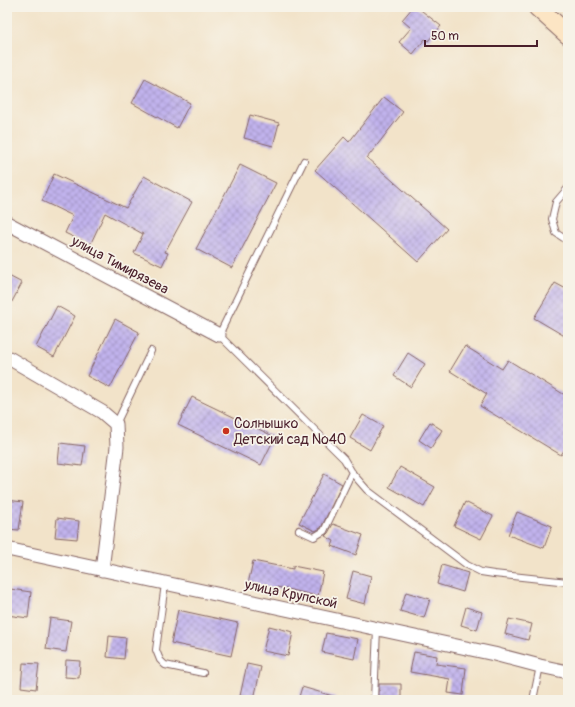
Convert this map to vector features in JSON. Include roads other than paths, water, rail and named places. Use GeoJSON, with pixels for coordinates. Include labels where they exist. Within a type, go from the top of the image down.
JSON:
{"type":"FeatureCollection","features":[{"type":"Feature","properties":{"kind":"main road"},"geometry":{"type":"LineString","coordinates":[[537,7],[568,35]]}},
{"type":"Feature","properties":{"kind":"street","name":"улица Тимирязева"},"geometry":{"type":"LineString","coordinates":[[7,223],[219,335]]}},
{"type":"Feature","properties":{"kind":"street"},"geometry":{"type":"LineString","coordinates":[[7,357],[102,412],[116,424],[117,447],[102,570]]}},
{"type":"Feature","properties":{"kind":"street","name":"улица Крупской"},"geometry":{"type":"LineString","coordinates":[[7,549],[494,654],[568,672]]}},
{"type":"Feature","properties":{"kind":"lane"},"geometry":{"type":"LineString","coordinates":[[304,161],[219,335],[344,459],[352,472],[367,490],[467,565],[481,572],[568,582]]}},
{"type":"Feature","properties":{"kind":"lane"},"geometry":{"type":"LineString","coordinates":[[568,188],[556,202],[552,219],[556,233],[568,241]]}},
{"type":"Feature","properties":{"kind":"lane"},"geometry":{"type":"LineString","coordinates":[[116,424],[151,351]]}},
{"type":"Feature","properties":{"kind":"lane"},"geometry":{"type":"LineString","coordinates":[[300,530],[314,536],[324,531],[352,472]]}},
{"type":"Feature","properties":{"kind":"lane"},"geometry":{"type":"LineString","coordinates":[[165,584],[156,650],[158,656],[165,665],[203,673]]}},
{"type":"Feature","properties":{"kind":"lane"},"geometry":{"type":"LineString","coordinates":[[374,700],[377,629]]}},
{"type":"Feature","properties":{"kind":"lane"},"geometry":{"type":"LineString","coordinates":[[533,700],[540,666]]}},
{"type":"Feature","properties":{"kind":"place","name":"Солнышко Детский сад №40"},"geometry":{"type":"Point","coordinates":[226,431]}}]}
